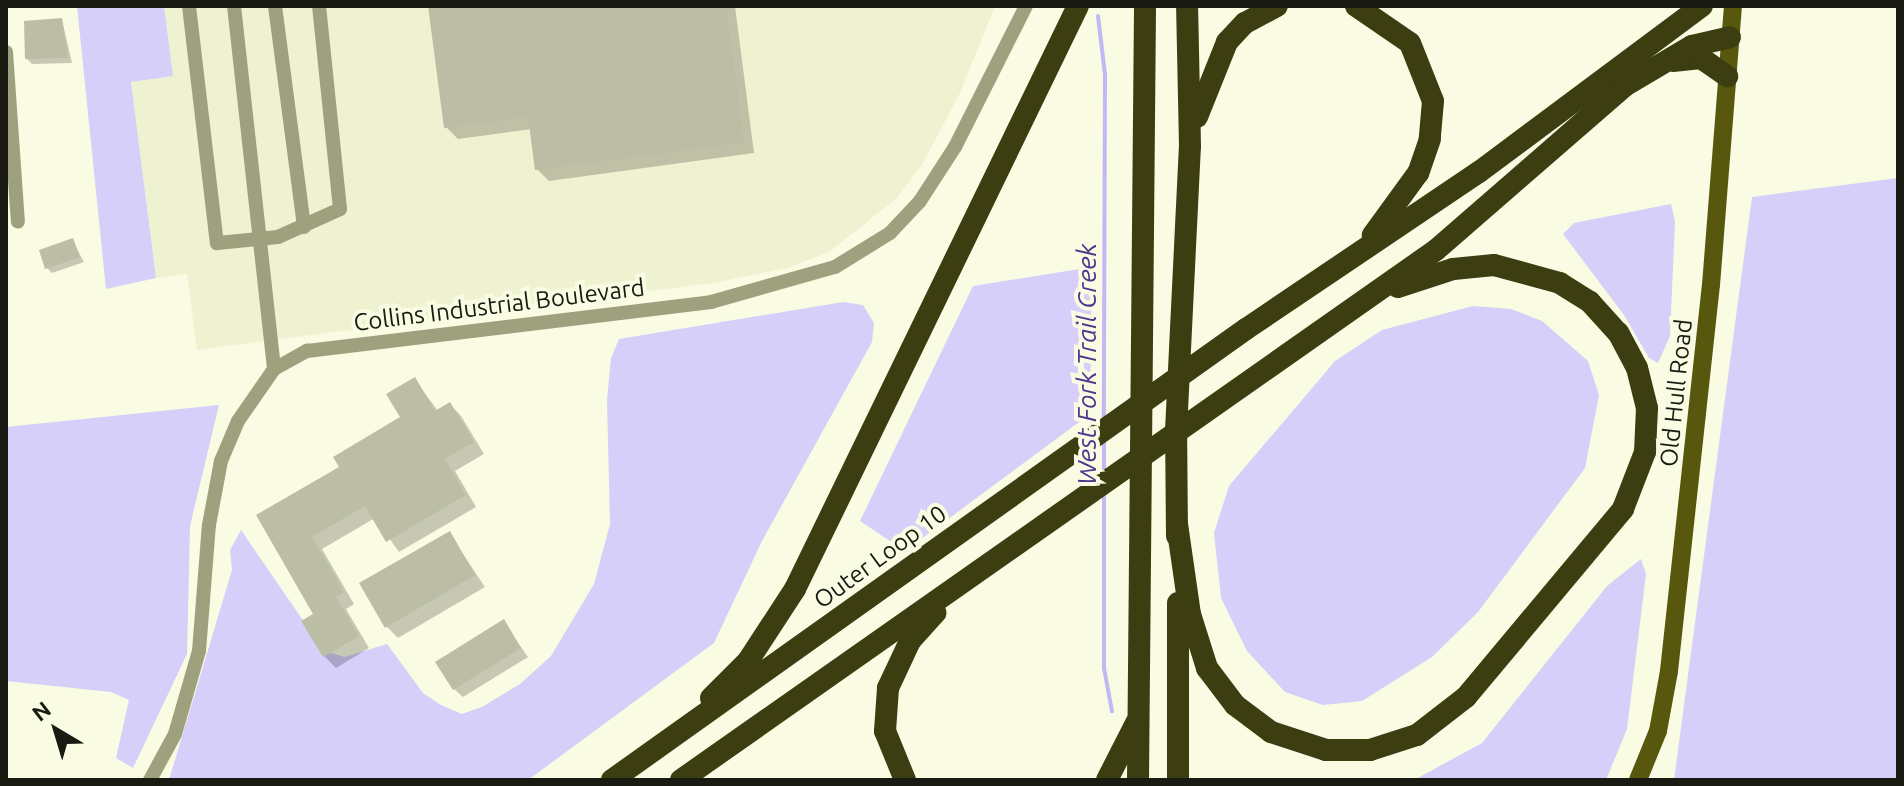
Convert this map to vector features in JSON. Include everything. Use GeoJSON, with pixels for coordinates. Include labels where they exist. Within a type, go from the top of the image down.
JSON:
{"type":"FeatureCollection","features":[{"type":"Feature","properties":{"kind":"highway"},"geometry":{"type":"LineString","coordinates":[[613,779],[688,720],[748,661],[795,589],[1078,6]]}},
{"type":"Feature","properties":{"kind":"highway"},"geometry":{"type":"LineString","coordinates":[[1138,780],[1145,6]]}},
{"type":"Feature","properties":{"kind":"highway"},"geometry":{"type":"LineString","coordinates":[[1178,780],[1176,431],[1190,146],[1187,6]]}},
{"type":"Feature","properties":{"kind":"highway"},"geometry":{"type":"LineString","coordinates":[[1190,146],[1202,94],[1227,42],[1245,23],[1277,6]]}},
{"type":"Feature","properties":{"kind":"highway"},"geometry":{"type":"LineString","coordinates":[[1356,6],[1410,43],[1433,101],[1430,139],[1418,173],[1364,248]]}},
{"type":"Feature","properties":{"kind":"highway","name":"Outer Loop 10"},"geometry":{"type":"LineString","coordinates":[[613,779],[1246,329],[1479,172],[1702,6]]}},
{"type":"Feature","properties":{"kind":"highway"},"geometry":{"type":"LineString","coordinates":[[681,780],[1467,226],[1589,115],[1664,61],[1692,46],[1730,37]]}},
{"type":"Feature","properties":{"kind":"highway"},"geometry":{"type":"LineString","coordinates":[[1664,61],[1701,58],[1727,76]]}},
{"type":"Feature","properties":{"kind":"highway"},"geometry":{"type":"LineString","coordinates":[[1177,524],[1197,645],[1221,690],[1252,720],[1287,741],[1348,752],[1392,745],[1450,712],[1623,509],[1645,452],[1642,387],[1618,333],[1577,292],[1513,266],[1473,267],[1406,283],[1330,324]]}},
{"type":"Feature","properties":{"kind":"highway"},"geometry":{"type":"LineString","coordinates":[[905,780],[885,731],[886,699],[897,662],[927,620],[1014,548]]}},
{"type":"Feature","properties":{"kind":"highway"},"geometry":{"type":"LineString","coordinates":[[1107,780],[1140,715]]}},
{"type":"Feature","properties":{"kind":"main road","name":"Old Hull Road"},"geometry":{"type":"LineString","coordinates":[[1638,780],[1658,731],[1669,671],[1711,285],[1733,6]]}},
{"type":"Feature","properties":{"kind":"street"},"geometry":{"type":"LineString","coordinates":[[189,6],[217,243],[263,239],[304,227],[340,209],[319,6]]}},
{"type":"Feature","properties":{"kind":"street"},"geometry":{"type":"LineString","coordinates":[[234,6],[263,239],[274,369]]}},
{"type":"Feature","properties":{"kind":"street"},"geometry":{"type":"LineString","coordinates":[[275,6],[304,227]]}},
{"type":"Feature","properties":{"kind":"street","name":"Collins Industrial Boulevard"},"geometry":{"type":"LineString","coordinates":[[150,780],[175,734],[199,651],[211,503],[221,461],[238,421],[274,369],[307,351],[711,302],[835,267],[873,246],[920,201],[955,147],[1026,6]]}},
{"type":"Feature","properties":{"kind":"street"},"geometry":{"type":"LineString","coordinates":[[6,52],[9,135],[18,222]]}},
{"type":"Feature","properties":{"kind":"shaded area"},"geometry":{"type":"Polygon","coordinates":[[[77,6],[164,6],[173,76],[131,82],[156,278],[106,289],[77,6]]]}},
{"type":"Feature","properties":{"kind":"shaded area"},"geometry":{"type":"Polygon","coordinates":[[[164,6],[995,6],[959,95],[923,163],[897,198],[829,252],[787,268],[713,283],[197,350],[187,274],[156,278],[131,82],[173,76],[164,6]]]}},
{"type":"Feature","properties":{"kind":"shaded area"},"geometry":{"type":"Polygon","coordinates":[[[1898,178],[1898,780],[1674,780],[1752,197],[1898,178]]]}},
{"type":"Feature","properties":{"kind":"shaded area"},"geometry":{"type":"Polygon","coordinates":[[[1671,204],[1675,222],[1670,336],[1658,363],[1649,358],[1624,315],[1563,234],[1574,223],[1671,204]]]}},
{"type":"Feature","properties":{"kind":"shaded area"},"geometry":{"type":"Polygon","coordinates":[[[1092,267],[1090,414],[905,551],[860,521],[973,286],[1092,267]]]}},
{"type":"Feature","properties":{"kind":"shaded area"},"geometry":{"type":"Polygon","coordinates":[[[843,302],[863,305],[874,323],[872,342],[762,541],[714,643],[528,780],[169,780],[232,570],[230,550],[241,530],[324,651],[345,657],[387,644],[423,693],[441,705],[462,714],[482,707],[520,684],[551,656],[594,584],[610,524],[607,400],[611,358],[619,339],[843,302]]]}},
{"type":"Feature","properties":{"kind":"shaded area"},"geometry":{"type":"Polygon","coordinates":[[[1473,306],[1511,309],[1542,321],[1588,361],[1599,395],[1585,468],[1478,612],[1432,657],[1362,701],[1323,705],[1285,692],[1247,651],[1221,598],[1214,533],[1229,486],[1335,361],[1382,330],[1473,306]]]}},
{"type":"Feature","properties":{"kind":"shaded area"},"geometry":{"type":"Polygon","coordinates":[[[219,405],[190,526],[187,654],[133,768],[116,758],[129,700],[111,692],[6,681],[6,427],[219,405]]]}},
{"type":"Feature","properties":{"kind":"shaded area"},"geometry":{"type":"Polygon","coordinates":[[[1641,559],[1646,574],[1627,729],[1606,780],[1414,780],[1482,743],[1607,586],[1641,559]]]}},
{"type":"Feature","properties":{"kind":"building"},"geometry":{"type":"Polygon","coordinates":[[[428,6],[726,6],[744,142],[535,170],[528,117],[444,128],[428,6]]]}},
{"type":"Feature","properties":{"kind":"building"},"geometry":{"type":"Polygon","coordinates":[[[62,18],[68,58],[25,59],[24,21],[62,18]]]}},
{"type":"Feature","properties":{"kind":"building"},"geometry":{"type":"Polygon","coordinates":[[[73,238],[80,257],[45,269],[39,250],[73,238]]]}},
{"type":"Feature","properties":{"kind":"building"},"geometry":{"type":"Polygon","coordinates":[[[415,377],[435,411],[450,402],[474,442],[445,459],[466,495],[386,542],[365,506],[312,537],[344,592],[336,597],[359,636],[323,657],[301,621],[313,614],[256,515],[339,467],[333,457],[400,417],[386,394],[415,377]]]}},
{"type":"Feature","properties":{"kind":"building"},"geometry":{"type":"Polygon","coordinates":[[[450,531],[475,575],[385,628],[359,583],[450,531]]]}},
{"type":"Feature","properties":{"kind":"building"},"geometry":{"type":"Polygon","coordinates":[[[504,619],[521,648],[453,690],[435,662],[504,619]]]}},
{"type":"Feature","properties":{"kind":"waterway","name":"West Fork Trail Creek"},"geometry":{"type":"LineString","coordinates":[[1098,16],[1105,75],[1104,421]]}},
{"type":"Feature","properties":{"kind":"waterway","name":"West Fork Trail Creek"},"geometry":{"type":"LineString","coordinates":[[1104,438],[1104,473]]}},
{"type":"Feature","properties":{"kind":"waterway","name":"West Fork Trail Creek"},"geometry":{"type":"LineString","coordinates":[[1104,494],[1104,668],[1112,711]]}}]}
